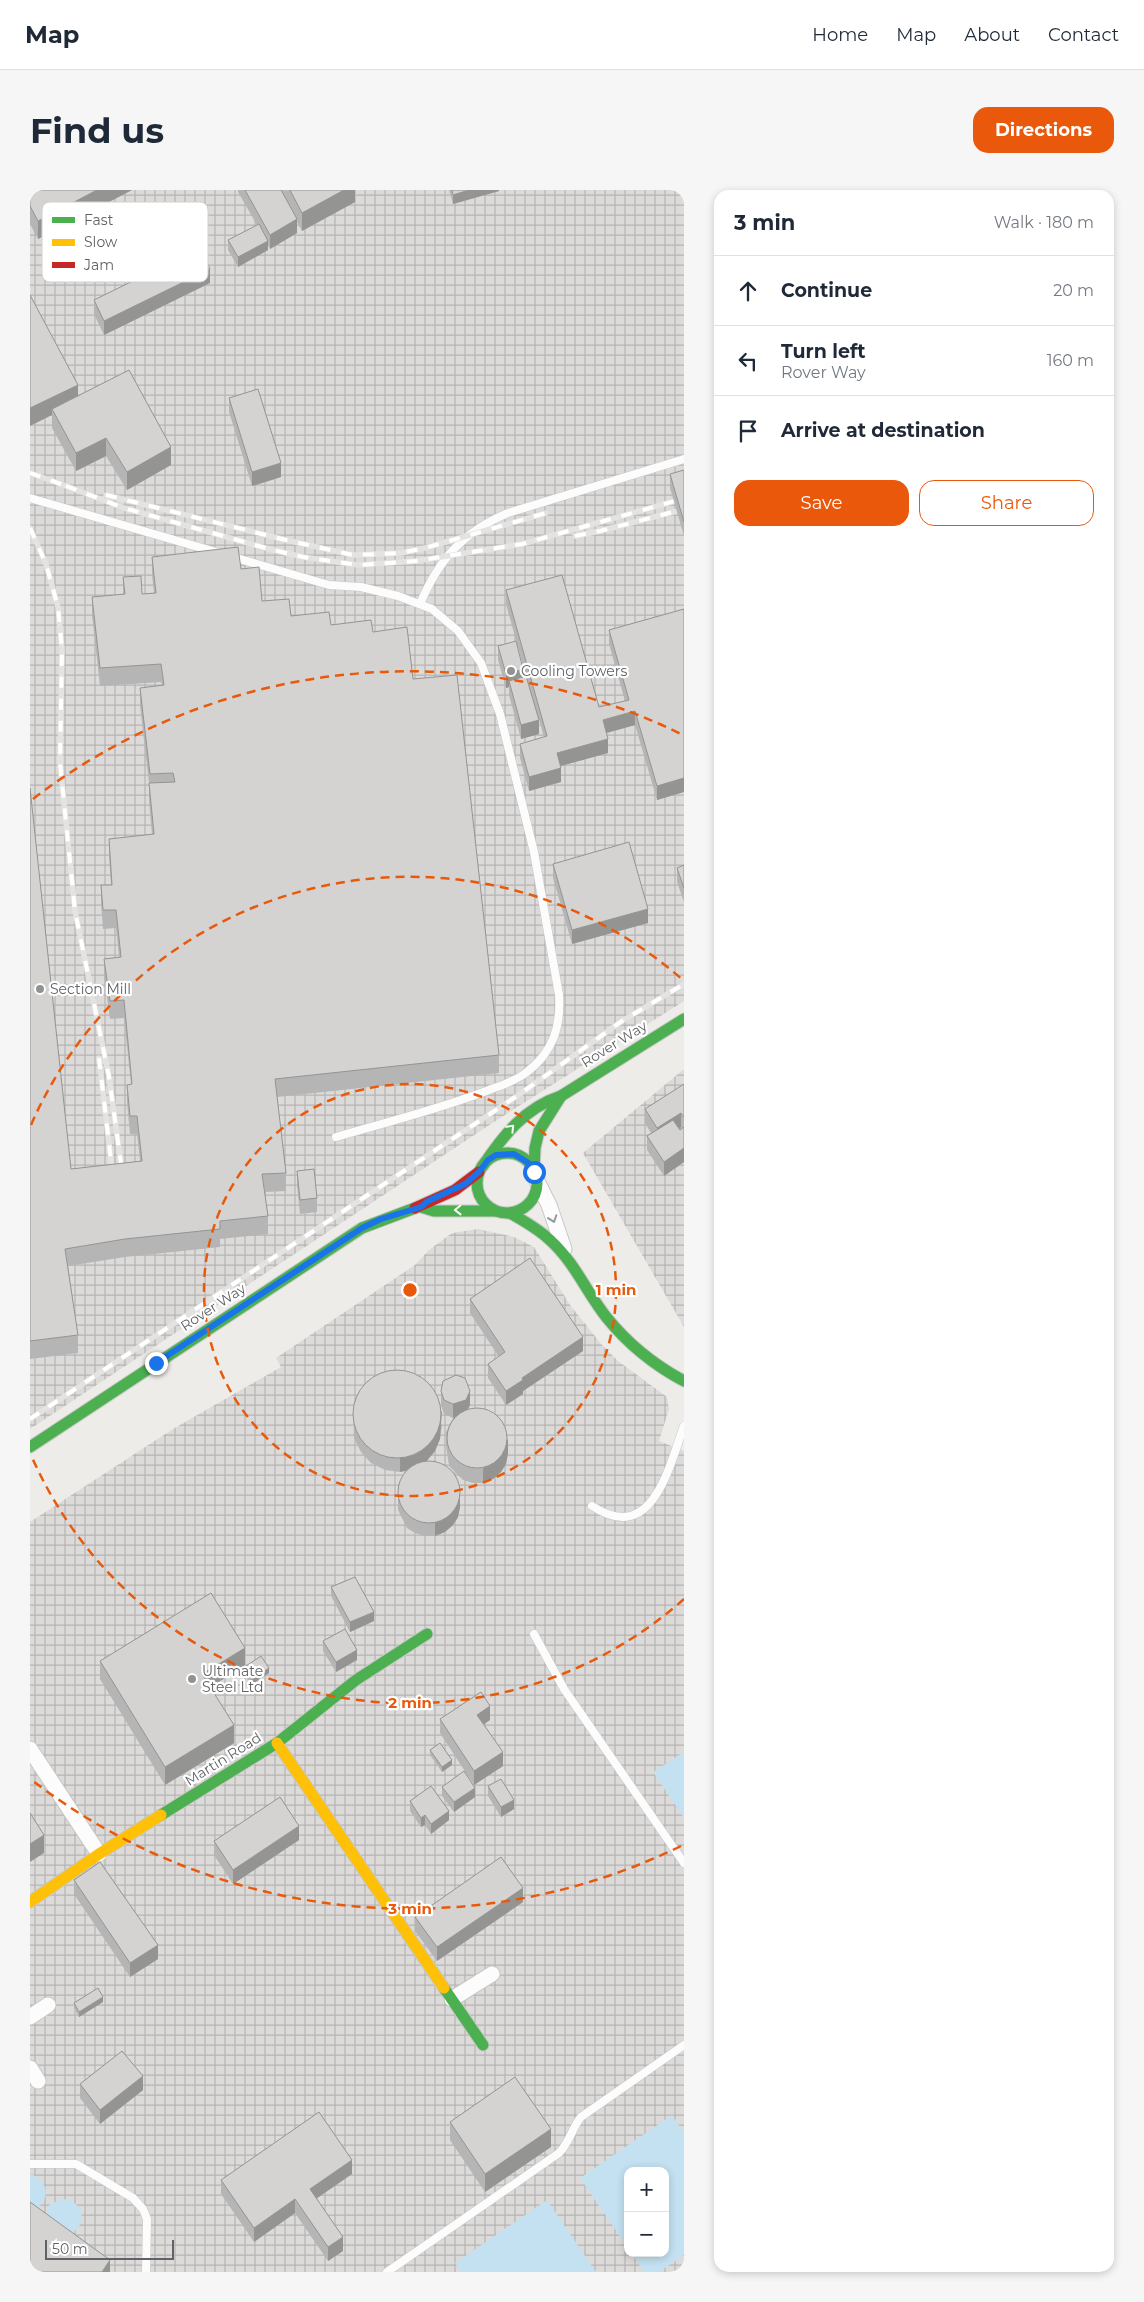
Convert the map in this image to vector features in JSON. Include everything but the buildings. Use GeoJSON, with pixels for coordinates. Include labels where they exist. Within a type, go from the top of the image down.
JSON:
{"type":"FeatureCollection","features":[{"type":"Feature","properties":{"kind":"street","name":"Rover Way"},"geometry":{"type":"LineString","coordinates":[[30,1447],[362,1228],[389,1216],[421,1207],[428,1201],[465,1184],[481,1169],[508,1130],[522,1116],[546,1099],[561,1096],[684,1019]]}},
{"type":"Feature","properties":{"kind":"street","name":"Rover Way"},"geometry":{"type":"LineString","coordinates":[[536,1176],[534,1154],[537,1138],[542,1126],[557,1106],[561,1096]]}},
{"type":"Feature","properties":{"kind":"street"},"geometry":{"type":"LineString","coordinates":[[566,1258],[549,1205],[536,1176],[523,1158],[505,1153],[488,1160],[481,1169],[477,1182],[481,1198],[495,1211],[510,1213],[551,1240],[628,1343],[662,1369],[684,1382]]}},
{"type":"Feature","properties":{"kind":"street"},"geometry":{"type":"LineString","coordinates":[[510,1213],[527,1206],[536,1190],[536,1176]]}},
{"type":"Feature","properties":{"kind":"street","name":"Rover Way"},"geometry":{"type":"LineString","coordinates":[[421,1207],[434,1211],[495,1211]]}},
{"type":"Feature","properties":{"kind":"street","name":"Martin Road"},"geometry":{"type":"LineString","coordinates":[[30,1902],[99,1854],[277,1743],[356,1680],[427,1634]]}},
{"type":"Feature","properties":{"kind":"street"},"geometry":{"type":"LineString","coordinates":[[277,1743],[483,2045]]}},
{"type":"Feature","properties":{"kind":"street"},"geometry":{"type":"LineString","coordinates":[[30,1749],[99,1854]]}},
{"type":"Feature","properties":{"kind":"street"},"geometry":{"type":"LineString","coordinates":[[452,1999],[492,1974]]}},
{"type":"Feature","properties":{"kind":"street"},"geometry":{"type":"LineString","coordinates":[[30,2017],[48,2005]]}},
{"type":"Feature","properties":{"kind":"lane"},"geometry":{"type":"LineString","coordinates":[[420,604],[432,578],[448,556],[466,536],[487,522],[508,513],[684,459]]}},
{"type":"Feature","properties":{"kind":"lane"},"geometry":{"type":"LineString","coordinates":[[30,498],[329,586],[361,588],[420,604],[441,616],[467,642],[481,663],[494,696],[539,872],[559,995],[559,1023],[554,1037],[543,1055],[532,1068],[518,1078],[469,1098],[336,1137]]}},
{"type":"Feature","properties":{"kind":"lane"},"geometry":{"type":"LineString","coordinates":[[592,1506],[601,1512],[618,1517],[635,1514],[648,1508],[658,1495],[684,1426]]}},
{"type":"Feature","properties":{"kind":"lane"},"geometry":{"type":"LineString","coordinates":[[534,1634],[564,1689],[684,1863]]}},
{"type":"Feature","properties":{"kind":"lane"},"geometry":{"type":"LineString","coordinates":[[387,2272],[559,2153],[565,2147],[575,2124],[581,2117],[684,2045]]}},
{"type":"Feature","properties":{"kind":"lane"},"geometry":{"type":"LineString","coordinates":[[30,2164],[76,2164],[120,2188],[133,2198],[147,2219],[146,2272]]}},
{"type":"Feature","properties":{"kind":"shaded area"},"geometry":{"type":"Polygon","coordinates":[[[30,190],[684,190],[684,1001],[497,1120],[30,1429],[30,190]]]}},
{"type":"Feature","properties":{"kind":"shaded area"},"geometry":{"type":"Polygon","coordinates":[[[684,1069],[684,1327],[583,1153],[684,1069]]]}},
{"type":"Feature","properties":{"kind":"shaded area"},"geometry":{"type":"Polygon","coordinates":[[[478,1229],[514,1237],[534,1247],[570,1305],[602,1345],[618,1361],[667,1397],[669,1409],[659,1441],[684,1451],[684,2272],[30,2272],[30,1522],[173,1429],[281,1367],[276,1358],[415,1265],[429,1250],[452,1233],[478,1229]]]}},
{"type":"Feature","properties":{"kind":"water"},"geometry":{"type":"Polygon","coordinates":[[[684,1752],[684,1818],[653,1772],[684,1752]]]}},
{"type":"Feature","properties":{"kind":"water"},"geometry":{"type":"Polygon","coordinates":[[[672,2115],[684,2133],[684,2255],[659,2272],[644,2272],[634,2257],[669,2257],[669,2167],[624,2167],[624,2242],[580,2178],[672,2115]]]}},
{"type":"Feature","properties":{"kind":"water"},"geometry":{"type":"Polygon","coordinates":[[[30,2174],[42,2181],[46,2192],[42,2204],[30,2211],[30,2174]]]}},
{"type":"Feature","properties":{"kind":"water"},"geometry":{"type":"Polygon","coordinates":[[[61,2199],[74,2203],[81,2212],[82,2218],[80,2223],[71,2234],[45,2217],[49,2205],[61,2199]]]}},
{"type":"Feature","properties":{"kind":"water"},"geometry":{"type":"Polygon","coordinates":[[[547,2200],[596,2272],[461,2272],[455,2263],[547,2200]]]}},
{"type":"Feature","properties":{"kind":"railway"},"geometry":{"type":"LineString","coordinates":[[30,473],[72,488]]}},
{"type":"Feature","properties":{"kind":"railway"},"geometry":{"type":"LineString","coordinates":[[66,486],[124,508],[269,549],[303,557],[358,565],[416,561],[522,544],[675,501]]}},
{"type":"Feature","properties":{"kind":"railway"},"geometry":{"type":"LineString","coordinates":[[106,495],[353,555],[401,553],[425,548],[546,513]]}},
{"type":"Feature","properties":{"kind":"railway"},"geometry":{"type":"LineString","coordinates":[[575,536],[677,511]]}},
{"type":"Feature","properties":{"kind":"railway"},"geometry":{"type":"LineString","coordinates":[[30,528],[46,564],[58,607],[62,649],[60,763],[75,911],[109,1077],[123,1178]]}},
{"type":"Feature","properties":{"kind":"railway"},"geometry":{"type":"LineString","coordinates":[[30,1419],[520,1094],[622,1021],[684,984]]}},
{"type":"Feature","properties":{"kind":"railway"},"geometry":{"type":"LineString","coordinates":[[99,1058],[113,1178]]}},
{"type":"Feature","properties":{"kind":"traffic: fast"},"geometry":{"type":"LineString","coordinates":[[482,1167],[506,1134],[525,1116],[548,1101],[561,1096],[684,1019]]}},
{"type":"Feature","properties":{"kind":"traffic: fast"},"geometry":{"type":"LineString","coordinates":[[534,1172],[535,1148],[539,1131],[561,1096]]}},
{"type":"Feature","properties":{"kind":"traffic: fast"},"geometry":{"type":"LineString","coordinates":[[507,1153],[523,1158],[528,1162],[532,1167],[537,1183],[532,1199],[528,1204],[523,1208],[507,1213],[491,1208],[486,1204],[482,1199],[477,1183],[482,1167],[486,1162],[491,1158],[507,1153]]}},
{"type":"Feature","properties":{"kind":"traffic: fast"},"geometry":{"type":"LineString","coordinates":[[421,1207],[434,1211],[495,1211]]}},
{"type":"Feature","properties":{"kind":"traffic: fast"},"geometry":{"type":"LineString","coordinates":[[30,1447],[362,1228],[415,1208]]}},
{"type":"Feature","properties":{"kind":"traffic: fast"},"geometry":{"type":"LineString","coordinates":[[510,1213],[542,1233],[551,1241],[574,1268],[607,1318],[633,1346],[662,1368],[684,1381]]}},
{"type":"Feature","properties":{"kind":"traffic: fast"},"geometry":{"type":"LineString","coordinates":[[161,1815],[277,1743],[356,1680],[427,1634]]}},
{"type":"Feature","properties":{"kind":"traffic: fast"},"geometry":{"type":"LineString","coordinates":[[444,1988],[483,2045]]}},
{"type":"Feature","properties":{"kind":"traffic: slow"},"geometry":{"type":"LineString","coordinates":[[277,1743],[444,1988]]}},
{"type":"Feature","properties":{"kind":"traffic: slow"},"geometry":{"type":"LineString","coordinates":[[30,1902],[99,1854],[161,1815]]}},
{"type":"Feature","properties":{"kind":"traffic: jam"},"geometry":{"type":"LineString","coordinates":[[415,1208],[455,1190],[479,1172]]}},
{"type":"Feature","properties":{"kind":"place","name":"Cooling Towers"},"geometry":{"type":"Point","coordinates":[511,671]}},
{"type":"Feature","properties":{"kind":"place","name":"Section Mill"},"geometry":{"type":"Point","coordinates":[40,989]}},
{"type":"Feature","properties":{"kind":"place","name":"Ultimate Steel Ltd"},"geometry":{"type":"Point","coordinates":[192,1679]}},
{"type":"Feature","properties":{"kind":"route"},"geometry":{"type":"LineString","coordinates":[[156,1363],[362,1228],[381,1219],[421,1207],[428,1201],[472,1180],[488,1160],[496,1155],[514,1154],[523,1158],[530,1164],[534,1172]]}}]}
